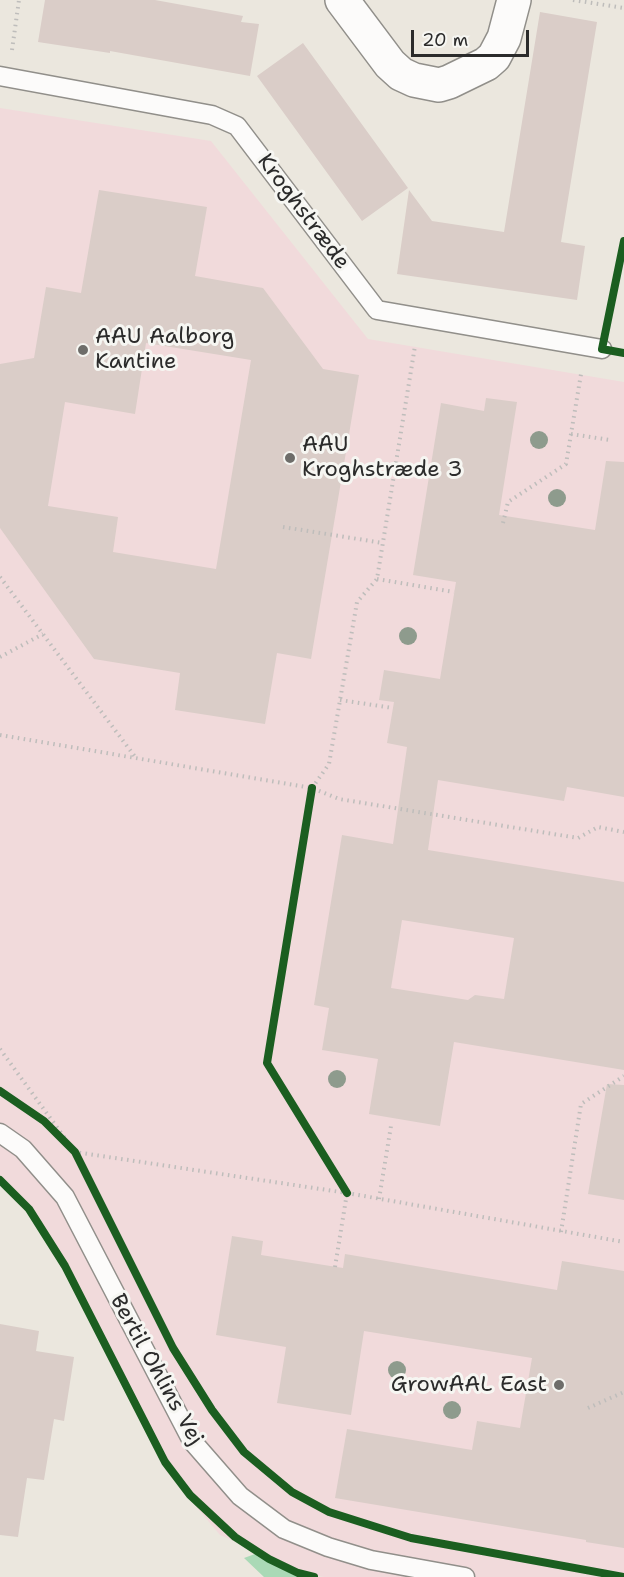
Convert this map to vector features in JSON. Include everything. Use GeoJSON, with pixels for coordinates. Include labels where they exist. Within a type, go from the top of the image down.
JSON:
{"type":"FeatureCollection","features":[{"type":"Feature","properties":{"kind":"street"},"geometry":{"type":"LineString","coordinates":[[342,0],[390,64],[401,74],[414,80],[439,85],[486,64],[494,57],[504,38],[514,0]]}},
{"type":"Feature","properties":{"kind":"lane","name":"Kroghstræde"},"geometry":{"type":"LineString","coordinates":[[4,77],[212,115],[237,126],[377,310],[593,348]]}},
{"type":"Feature","properties":{"kind":"lane","name":"Bertil Ohlins Vej"},"geometry":{"type":"LineString","coordinates":[[0,1133],[22,1149],[65,1197],[192,1442],[240,1496],[284,1528],[328,1547],[371,1560],[465,1577]]}},
{"type":"Feature","properties":{"kind":"path"},"geometry":{"type":"LineString","coordinates":[[4,77],[19,0]]}},
{"type":"Feature","properties":{"kind":"path"},"geometry":{"type":"LineString","coordinates":[[573,0],[624,8]]}},
{"type":"Feature","properties":{"kind":"path"},"geometry":{"type":"LineString","coordinates":[[310,800],[312,788],[329,764],[357,602],[377,579],[419,318]]}},
{"type":"Feature","properties":{"kind":"path"},"geometry":{"type":"LineString","coordinates":[[503,523],[508,502],[566,464],[571,434],[593,348]]}},
{"type":"Feature","properties":{"kind":"path"},"geometry":{"type":"LineString","coordinates":[[571,434],[610,440]]}},
{"type":"Feature","properties":{"kind":"path"},"geometry":{"type":"LineString","coordinates":[[283,527],[383,543]]}},
{"type":"Feature","properties":{"kind":"path"},"geometry":{"type":"LineString","coordinates":[[0,577],[136,758]]}},
{"type":"Feature","properties":{"kind":"path"},"geometry":{"type":"LineString","coordinates":[[377,579],[454,592]]}},
{"type":"Feature","properties":{"kind":"path"},"geometry":{"type":"LineString","coordinates":[[0,657],[43,634]]}},
{"type":"Feature","properties":{"kind":"path"},"geometry":{"type":"LineString","coordinates":[[340,700],[393,708]]}},
{"type":"Feature","properties":{"kind":"path"},"geometry":{"type":"LineString","coordinates":[[0,735],[312,788],[339,799],[578,838],[598,827],[624,832]]}},
{"type":"Feature","properties":{"kind":"path"},"geometry":{"type":"LineString","coordinates":[[0,1049],[80,1161]]}},
{"type":"Feature","properties":{"kind":"path"},"geometry":{"type":"LineString","coordinates":[[561,1232],[581,1104],[624,1077]]}},
{"type":"Feature","properties":{"kind":"path"},"geometry":{"type":"LineString","coordinates":[[35,1115],[75,1152],[347,1193],[624,1242]]}},
{"type":"Feature","properties":{"kind":"path"},"geometry":{"type":"LineString","coordinates":[[379,1199],[391,1126]]}},
{"type":"Feature","properties":{"kind":"path"},"geometry":{"type":"LineString","coordinates":[[335,1267],[347,1193],[341,1183]]}},
{"type":"Feature","properties":{"kind":"path"},"geometry":{"type":"LineString","coordinates":[[588,1408],[624,1392]]}},
{"type":"Feature","properties":{"kind":"shaded area"},"geometry":{"type":"Polygon","coordinates":[[[0,108],[211,141],[368,339],[624,382],[624,1577],[324,1577],[297,1572],[268,1556],[220,1535],[166,1471],[38,1220],[0,1184],[0,108]]]}},
{"type":"Feature","properties":{"kind":"green space"},"geometry":{"type":"Polygon","coordinates":[[[255,1554],[298,1577],[264,1577],[244,1558],[255,1554]]]}},
{"type":"Feature","properties":{"kind":"building"},"geometry":{"type":"Polygon","coordinates":[[[45,0],[155,0],[243,16],[241,22],[259,24],[250,76],[110,51],[110,53],[38,42],[45,0]]]}},
{"type":"Feature","properties":{"kind":"building"},"geometry":{"type":"Polygon","coordinates":[[[540,12],[597,22],[561,242],[585,246],[577,300],[397,274],[409,190],[432,221],[504,232],[540,12]]]}},
{"type":"Feature","properties":{"kind":"building"},"geometry":{"type":"Polygon","coordinates":[[[303,43],[408,188],[362,221],[257,76],[303,43]]]}},
{"type":"Feature","properties":{"kind":"building","name":"AAU Kroghstræde 3"},"geometry":{"type":"Polygon","coordinates":[[[99,190],[207,207],[195,276],[263,288],[323,369],[359,375],[311,659],[277,653],[265,724],[175,710],[180,673],[94,659],[0,528],[0,364],[34,358],[46,287],[81,293],[99,190]],[[146,343],[135,414],[65,402],[48,506],[118,517],[113,552],[216,569],[251,360],[146,343]]]}},
{"type":"Feature","properties":{"kind":"building"},"geometry":{"type":"Polygon","coordinates":[[[486,398],[517,402],[499,515],[595,530],[606,461],[624,462],[624,797],[567,787],[564,801],[438,780],[428,850],[624,882],[624,1070],[454,1042],[440,1126],[369,1114],[378,1059],[322,1050],[329,1008],[314,1005],[342,835],[393,844],[407,747],[387,743],[394,702],[379,700],[384,670],[440,679],[456,582],[413,575],[441,403],[484,411],[486,398]],[[402,920],[391,988],[468,1000],[475,995],[504,999],[514,938],[402,920]]]}},
{"type":"Feature","properties":{"kind":"building"},"geometry":{"type":"Polygon","coordinates":[[[607,1084],[624,1085],[624,1200],[588,1194],[607,1084]]]}},
{"type":"Feature","properties":{"kind":"building","name":"GrowAAL East"},"geometry":{"type":"Polygon","coordinates":[[[232,1236],[263,1241],[261,1255],[343,1268],[345,1254],[557,1290],[562,1261],[624,1271],[624,1548],[335,1498],[347,1429],[472,1450],[477,1421],[520,1428],[532,1358],[364,1331],[351,1415],[277,1403],[286,1347],[216,1335],[232,1236]]]}},
{"type":"Feature","properties":{"kind":"building"},"geometry":{"type":"Polygon","coordinates":[[[0,1324],[39,1331],[36,1351],[74,1357],[64,1421],[54,1419],[44,1480],[27,1478],[18,1537],[0,1535],[0,1324]]]}},
{"type":"Feature","properties":{"kind":"cycle path"},"geometry":{"type":"LineString","coordinates":[[624,241],[602,349],[624,353]]}},
{"type":"Feature","properties":{"kind":"cycle path"},"geometry":{"type":"LineString","coordinates":[[312,788],[267,1063],[347,1193]]}},
{"type":"Feature","properties":{"kind":"cycle path"},"geometry":{"type":"LineString","coordinates":[[0,1091],[44,1121],[75,1152],[173,1348],[212,1410],[244,1452],[292,1492],[329,1512],[411,1538],[624,1577]]}},
{"type":"Feature","properties":{"kind":"cycle path"},"geometry":{"type":"LineString","coordinates":[[0,1180],[29,1209],[65,1266],[165,1462],[190,1495],[235,1537],[269,1559],[298,1573],[314,1577]]}},
{"type":"Feature","properties":{"kind":"place","name":"AAU Aalborg Kantine"},"geometry":{"type":"Point","coordinates":[83,350]}},
{"type":"Feature","properties":{"kind":"place","name":"AAU Kroghstræde 3"},"geometry":{"type":"Point","coordinates":[290,458]}},
{"type":"Feature","properties":{"kind":"place","name":"GrowAAL East"},"geometry":{"type":"Point","coordinates":[559,1385]}}]}
